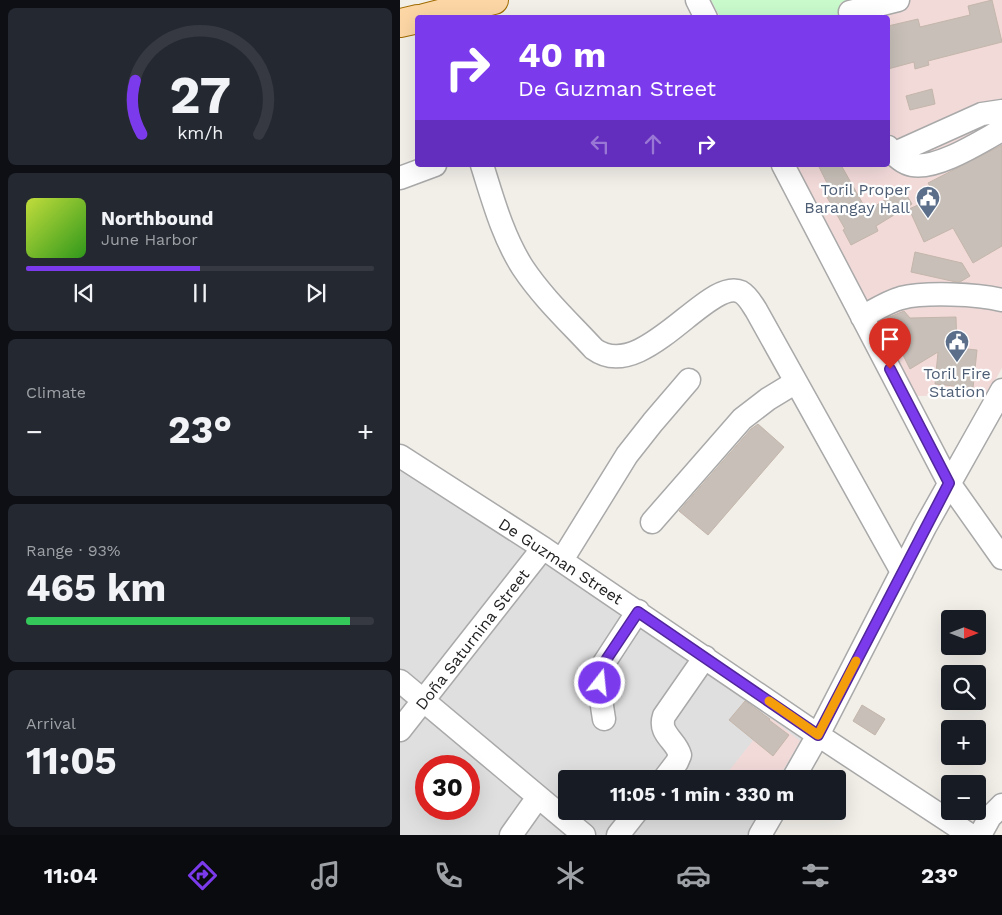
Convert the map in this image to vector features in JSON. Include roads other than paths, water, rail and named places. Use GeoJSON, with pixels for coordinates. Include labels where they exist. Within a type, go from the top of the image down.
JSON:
{"type":"FeatureCollection","features":[{"type":"Feature","properties":{"kind":"main road"},"geometry":{"type":"LineString","coordinates":[[436,15],[494,0]]}},
{"type":"Feature","properties":{"kind":"main road"},"geometry":{"type":"LineString","coordinates":[[400,23],[415,20]]}},
{"type":"Feature","properties":{"kind":"street"},"geometry":{"type":"LineString","coordinates":[[697,0],[704,15]]}},
{"type":"Feature","properties":{"kind":"street"},"geometry":{"type":"LineString","coordinates":[[849,10],[898,0]]}},
{"type":"Feature","properties":{"kind":"street"},"geometry":{"type":"LineString","coordinates":[[1002,111],[982,114],[890,150],[902,161],[912,165],[921,165],[961,153],[1002,130]]}},
{"type":"Feature","properties":{"kind":"street"},"geometry":{"type":"LineString","coordinates":[[400,178],[430,167]]}},
{"type":"Feature","properties":{"kind":"street"},"geometry":{"type":"LineString","coordinates":[[483,167],[508,242],[523,268],[538,288],[594,349],[601,354],[618,356],[639,350],[656,341],[717,296],[732,290],[740,291],[745,295],[756,310],[902,572]]}},
{"type":"Feature","properties":{"kind":"street"},"geometry":{"type":"LineString","coordinates":[[784,167],[949,483],[1002,558]]}},
{"type":"Feature","properties":{"kind":"street"},"geometry":{"type":"LineString","coordinates":[[862,317],[888,303],[911,296],[974,296],[1002,300]]}},
{"type":"Feature","properties":{"kind":"street"},"geometry":{"type":"LineString","coordinates":[[562,560],[627,455],[688,380]]}},
{"type":"Feature","properties":{"kind":"street"},"geometry":{"type":"LineString","coordinates":[[652,522],[742,419],[768,399],[796,382]]}},
{"type":"Feature","properties":{"kind":"street"},"geometry":{"type":"LineString","coordinates":[[798,770],[949,483],[1002,390]]}},
{"type":"Feature","properties":{"kind":"street","name":"De Guzman Street"},"geometry":{"type":"LineString","coordinates":[[400,456],[562,560],[818,735],[970,835]]}},
{"type":"Feature","properties":{"kind":"street","name":"Doña Saturnina Street"},"geometry":{"type":"LineString","coordinates":[[400,730],[543,548]]}},
{"type":"Feature","properties":{"kind":"street"},"geometry":{"type":"LineString","coordinates":[[604,719],[600,694],[601,672],[604,663],[638,612]]}},
{"type":"Feature","properties":{"kind":"street"},"geometry":{"type":"LineString","coordinates":[[671,770],[680,756],[678,750],[666,736],[662,728],[662,722],[664,716],[705,657]]}},
{"type":"Feature","properties":{"kind":"street"},"geometry":{"type":"LineString","coordinates":[[400,682],[584,835]]}},
{"type":"Feature","properties":{"kind":"street"},"geometry":{"type":"LineString","coordinates":[[511,835],[538,797]]}},
{"type":"Feature","properties":{"kind":"street"},"geometry":{"type":"LineString","coordinates":[[980,835],[990,816],[1002,805]]}},
{"type":"Feature","properties":{"kind":"street"},"geometry":{"type":"LineString","coordinates":[[618,835],[630,820]]}},
{"type":"Feature","properties":{"kind":"street"},"geometry":{"type":"LineString","coordinates":[[760,835],[769,820]]}},
{"type":"Feature","properties":{"kind":"place","name":"Toril Proper Barangay Hall"},"geometry":{"type":"Point","coordinates":[928,219]}},
{"type":"Feature","properties":{"kind":"place","name":"Toril Fire Station"},"geometry":{"type":"Point","coordinates":[957,363]}}]}
